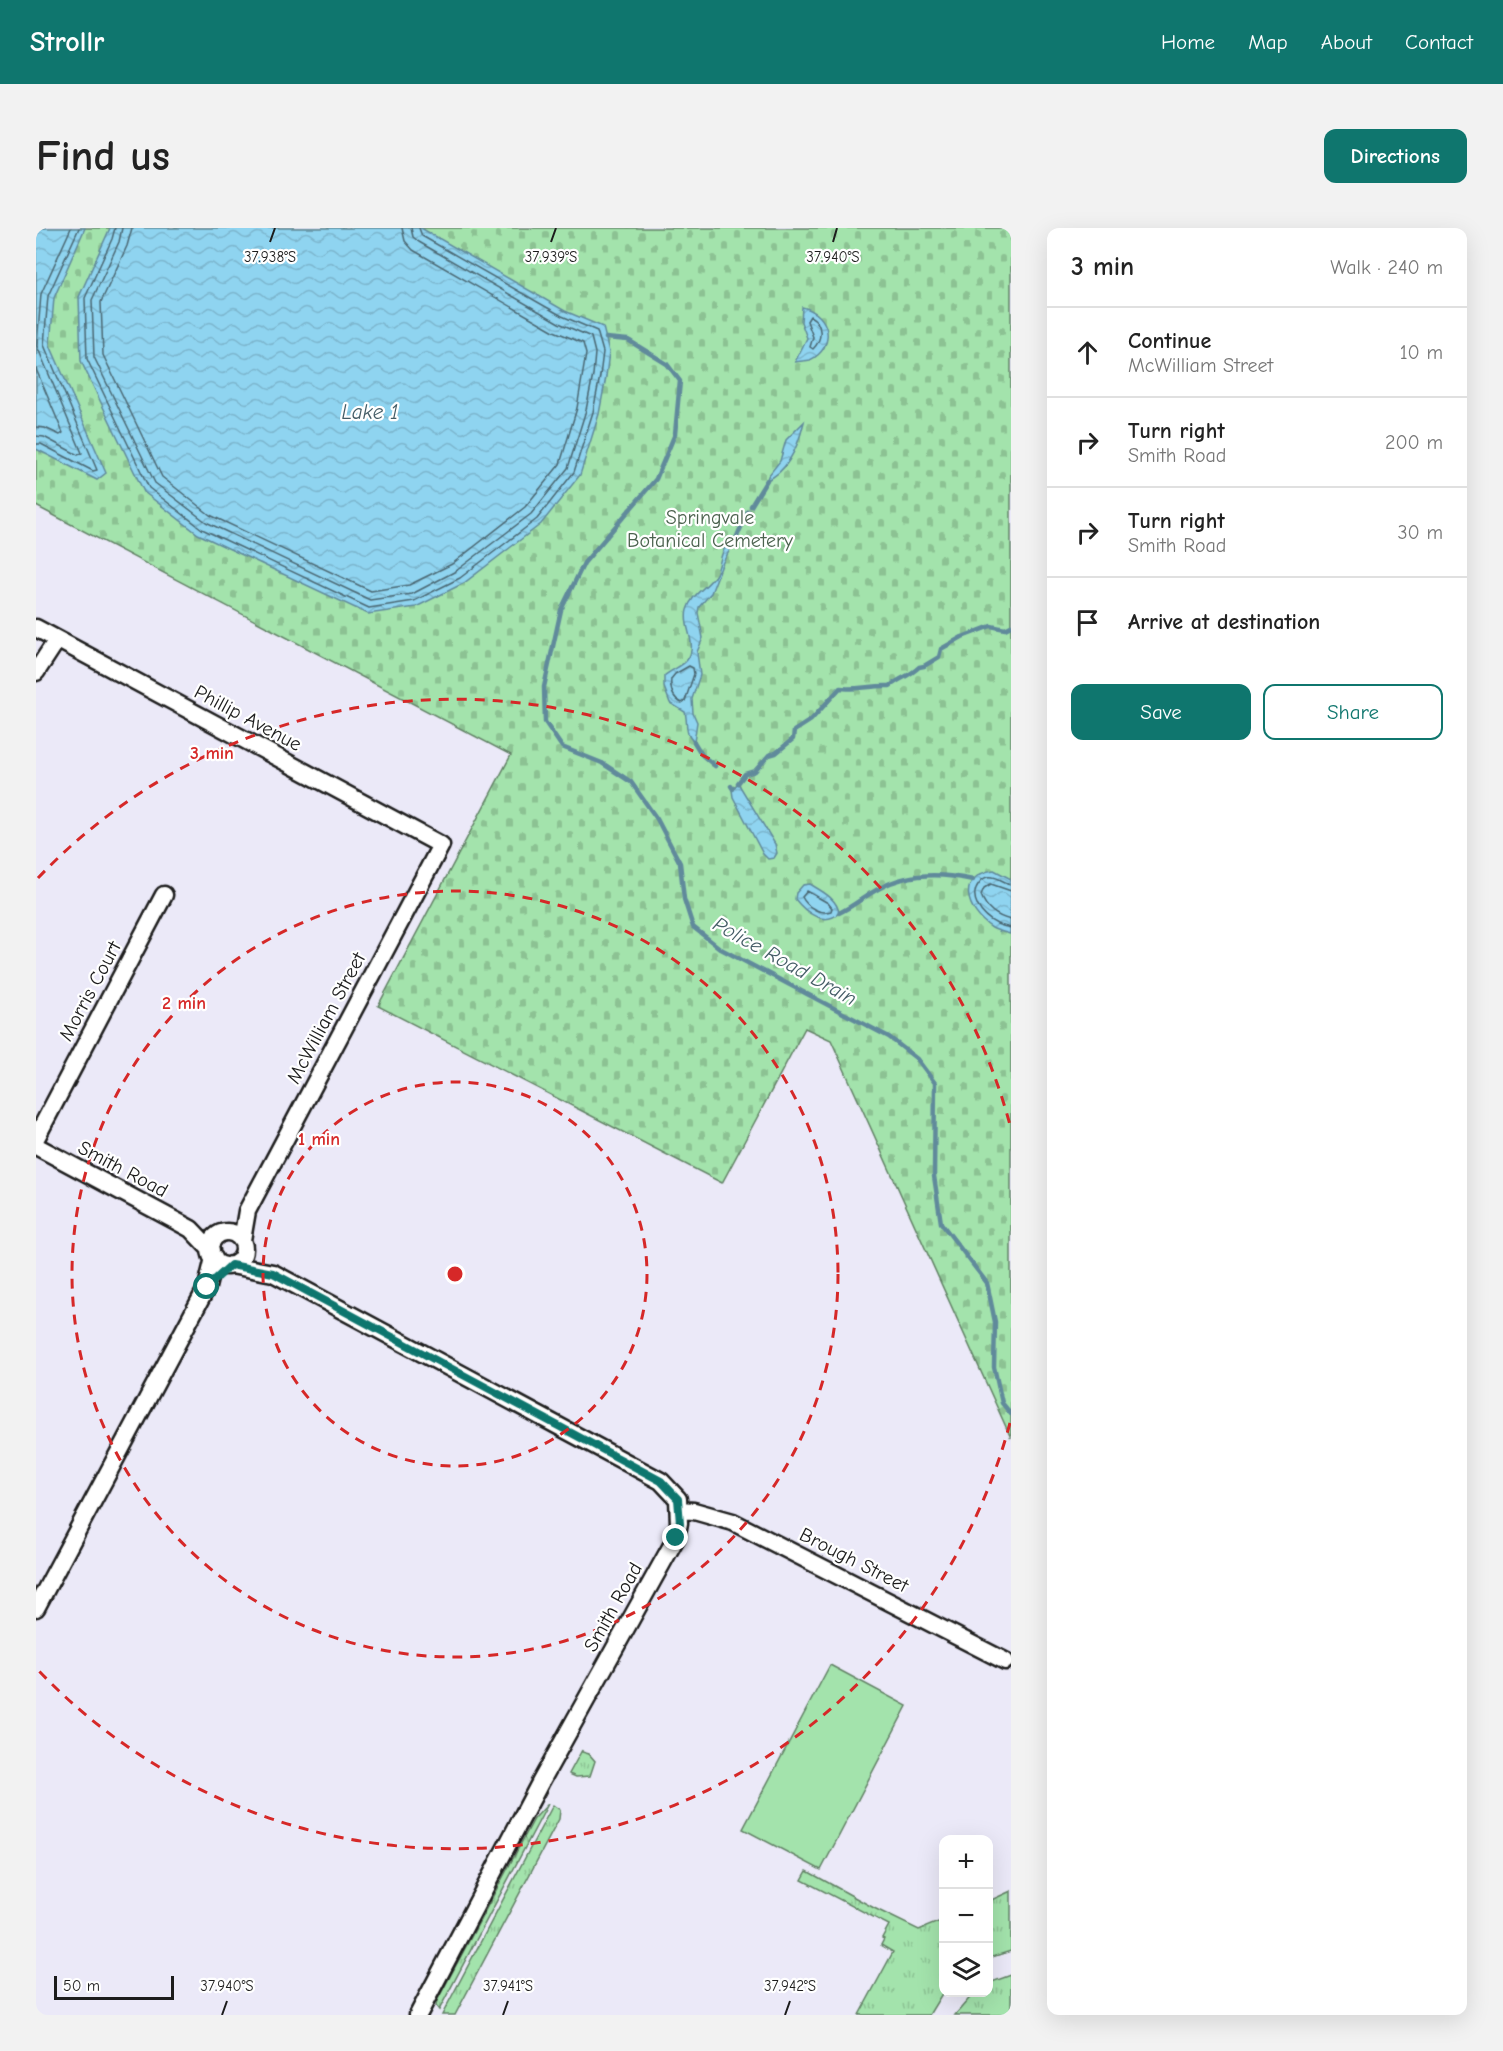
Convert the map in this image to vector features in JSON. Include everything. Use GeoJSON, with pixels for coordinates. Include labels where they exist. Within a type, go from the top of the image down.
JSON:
{"type":"FeatureCollection","features":[{"type":"Feature","properties":{"kind":"street"},"geometry":{"type":"LineString","coordinates":[[36,657],[46,634]]}},
{"type":"Feature","properties":{"kind":"street"},"geometry":{"type":"LineString","coordinates":[[36,672],[46,634]]}},
{"type":"Feature","properties":{"kind":"street","name":"Phillip Avenue"},"geometry":{"type":"LineString","coordinates":[[46,634],[441,845]]}},
{"type":"Feature","properties":{"kind":"street","name":"McWilliam Street"},"geometry":{"type":"LineString","coordinates":[[242,1241],[247,1211],[441,845]]}},
{"type":"Feature","properties":{"kind":"street","name":"Morris Court"},"geometry":{"type":"LineString","coordinates":[[36,1138],[164,895]]}},
{"type":"Feature","properties":{"kind":"street","name":"Smith Road"},"geometry":{"type":"LineString","coordinates":[[36,1146],[191,1229],[223,1233]]}},
{"type":"Feature","properties":{"kind":"street","name":"McWilliam Street"},"geometry":{"type":"LineString","coordinates":[[223,1233],[247,1211]]}},
{"type":"Feature","properties":{"kind":"street","name":"Smith Road"},"geometry":{"type":"LineString","coordinates":[[191,1229],[212,1254]]}},
{"type":"Feature","properties":{"kind":"street"},"geometry":{"type":"LineString","coordinates":[[207,1287],[213,1241],[223,1233],[236,1234],[273,1273]]}},
{"type":"Feature","properties":{"kind":"street"},"geometry":{"type":"LineString","coordinates":[[36,1608],[207,1287],[230,1265],[239,1261],[244,1252],[242,1241]]}},
{"type":"Feature","properties":{"kind":"street"},"geometry":{"type":"LineString","coordinates":[[212,1254],[220,1264],[273,1273],[661,1481],[678,1499],[680,1510]]}},
{"type":"Feature","properties":{"kind":"street","name":"Smith Road"},"geometry":{"type":"LineString","coordinates":[[418,2015],[540,1783],[676,1538],[680,1523],[680,1510]]}},
{"type":"Feature","properties":{"kind":"street","name":"Brough Street"},"geometry":{"type":"LineString","coordinates":[[680,1510],[694,1511],[733,1522],[1005,1661]]}},
{"type":"Feature","properties":{"kind":"green space","name":"Springvale Botanical Cemetery"},"geometry":{"type":"Polygon","coordinates":[[[36,228],[1011,228],[1011,1438],[831,1040],[805,1028],[722,1183],[378,1006],[511,755],[36,506],[36,228]]]}},
{"type":"Feature","properties":{"kind":"green space"},"geometry":{"type":"Polygon","coordinates":[[[830,1665],[907,1706],[821,1870],[743,1829],[830,1665]]]}},
{"type":"Feature","properties":{"kind":"green space"},"geometry":{"type":"Polygon","coordinates":[[[582,1750],[595,1761],[590,1776],[576,1777],[569,1774],[582,1750]]]}},
{"type":"Feature","properties":{"kind":"green space"},"geometry":{"type":"Polygon","coordinates":[[[548,1804],[439,2010],[436,2006],[437,2001],[534,1819],[548,1804]]]}},
{"type":"Feature","properties":{"kind":"green space"},"geometry":{"type":"Polygon","coordinates":[[[553,1805],[560,1810],[559,1819],[455,2015],[442,2015],[553,1805]]]}},
{"type":"Feature","properties":{"kind":"green space"},"geometry":{"type":"Polygon","coordinates":[[[807,1871],[919,1930],[939,1922],[940,1997],[929,2015],[859,2015],[893,1952],[881,1945],[889,1925],[802,1880],[807,1871]]]}},
{"type":"Feature","properties":{"kind":"green space"},"geometry":{"type":"Polygon","coordinates":[[[1011,1891],[1011,1951],[993,1957],[993,1943],[993,1899],[1011,1891]]]}},
{"type":"Feature","properties":{"kind":"green space"},"geometry":{"type":"Polygon","coordinates":[[[1011,1975],[1011,2015],[955,2015],[971,1997],[993,1997],[993,1982],[1011,1975]]]}},
{"type":"Feature","properties":{"kind":"water"},"geometry":{"type":"Polygon","coordinates":[[[36,228],[85,228],[54,298],[50,345],[106,473],[97,480],[36,449],[36,228]]]}},
{"type":"Feature","properties":{"kind":"water","name":"Lake 1"},"geometry":{"type":"Polygon","coordinates":[[[110,228],[421,228],[565,311],[603,327],[609,352],[606,377],[599,414],[580,475],[541,524],[464,583],[416,607],[368,614],[198,534],[144,492],[81,361],[79,297],[110,228]]]}},
{"type":"Feature","properties":{"kind":"water"},"geometry":{"type":"Polygon","coordinates":[[[802,307],[820,317],[825,324],[827,340],[818,355],[810,360],[795,362],[807,338],[801,322],[802,307]]]}},
{"type":"Feature","properties":{"kind":"water"},"geometry":{"type":"Polygon","coordinates":[[[804,422],[792,456],[775,476],[767,480],[780,461],[786,440],[804,422]]]}},
{"type":"Feature","properties":{"kind":"water"},"geometry":{"type":"Polygon","coordinates":[[[732,541],[735,541],[723,562],[711,593],[699,607],[703,638],[697,652],[700,675],[692,699],[693,713],[697,722],[694,742],[688,732],[685,712],[670,703],[664,687],[664,676],[685,662],[690,654],[691,642],[686,616],[689,604],[716,574],[723,552],[732,541]]]}},
{"type":"Feature","properties":{"kind":"water"},"geometry":{"type":"Polygon","coordinates":[[[738,783],[775,844],[777,853],[774,858],[768,859],[763,854],[733,797],[732,790],[738,783]]]}},
{"type":"Feature","properties":{"kind":"water"},"geometry":{"type":"Polygon","coordinates":[[[994,870],[1011,879],[1010,934],[994,929],[983,921],[971,904],[969,887],[974,879],[994,870]]]}},
{"type":"Feature","properties":{"kind":"water"},"geometry":{"type":"Polygon","coordinates":[[[810,884],[832,899],[839,913],[827,919],[821,918],[809,913],[799,904],[795,899],[796,893],[803,885],[810,884]]]}},
{"type":"Feature","properties":{"kind":"waterway","name":"Police Road Drain"},"geometry":{"type":"LineString","coordinates":[[606,338],[628,340],[667,364],[680,381],[675,434],[656,479],[584,563],[561,610],[544,687],[545,722],[562,747],[602,763],[631,782],[657,819],[680,863],[684,899],[693,927],[721,949],[889,1037],[917,1059],[935,1083],[934,1176],[941,1223],[987,1283],[995,1322],[994,1367],[1002,1403],[1011,1414]]}},
{"type":"Feature","properties":{"kind":"waterway"},"geometry":{"type":"LineString","coordinates":[[751,506],[767,480]]}},
{"type":"Feature","properties":{"kind":"waterway"},"geometry":{"type":"LineString","coordinates":[[735,541],[748,511]]}},
{"type":"Feature","properties":{"kind":"waterway"},"geometry":{"type":"LineString","coordinates":[[738,783],[745,774],[755,771],[769,755],[776,753],[793,739],[794,731],[811,720],[840,688],[890,686],[939,657],[941,649],[962,637],[991,626],[1005,629],[1011,626]]}},
{"type":"Feature","properties":{"kind":"waterway"},"geometry":{"type":"LineString","coordinates":[[694,742],[702,755],[715,766]]}},
{"type":"Feature","properties":{"kind":"waterway"},"geometry":{"type":"LineString","coordinates":[[839,913],[880,888],[902,879],[938,875],[973,880]]}},
{"type":"Feature","properties":{"kind":"route"},"geometry":{"type":"LineString","coordinates":[[207,1287],[231,1265],[273,1273],[661,1481],[678,1499],[680,1523],[676,1538]]}}]}
